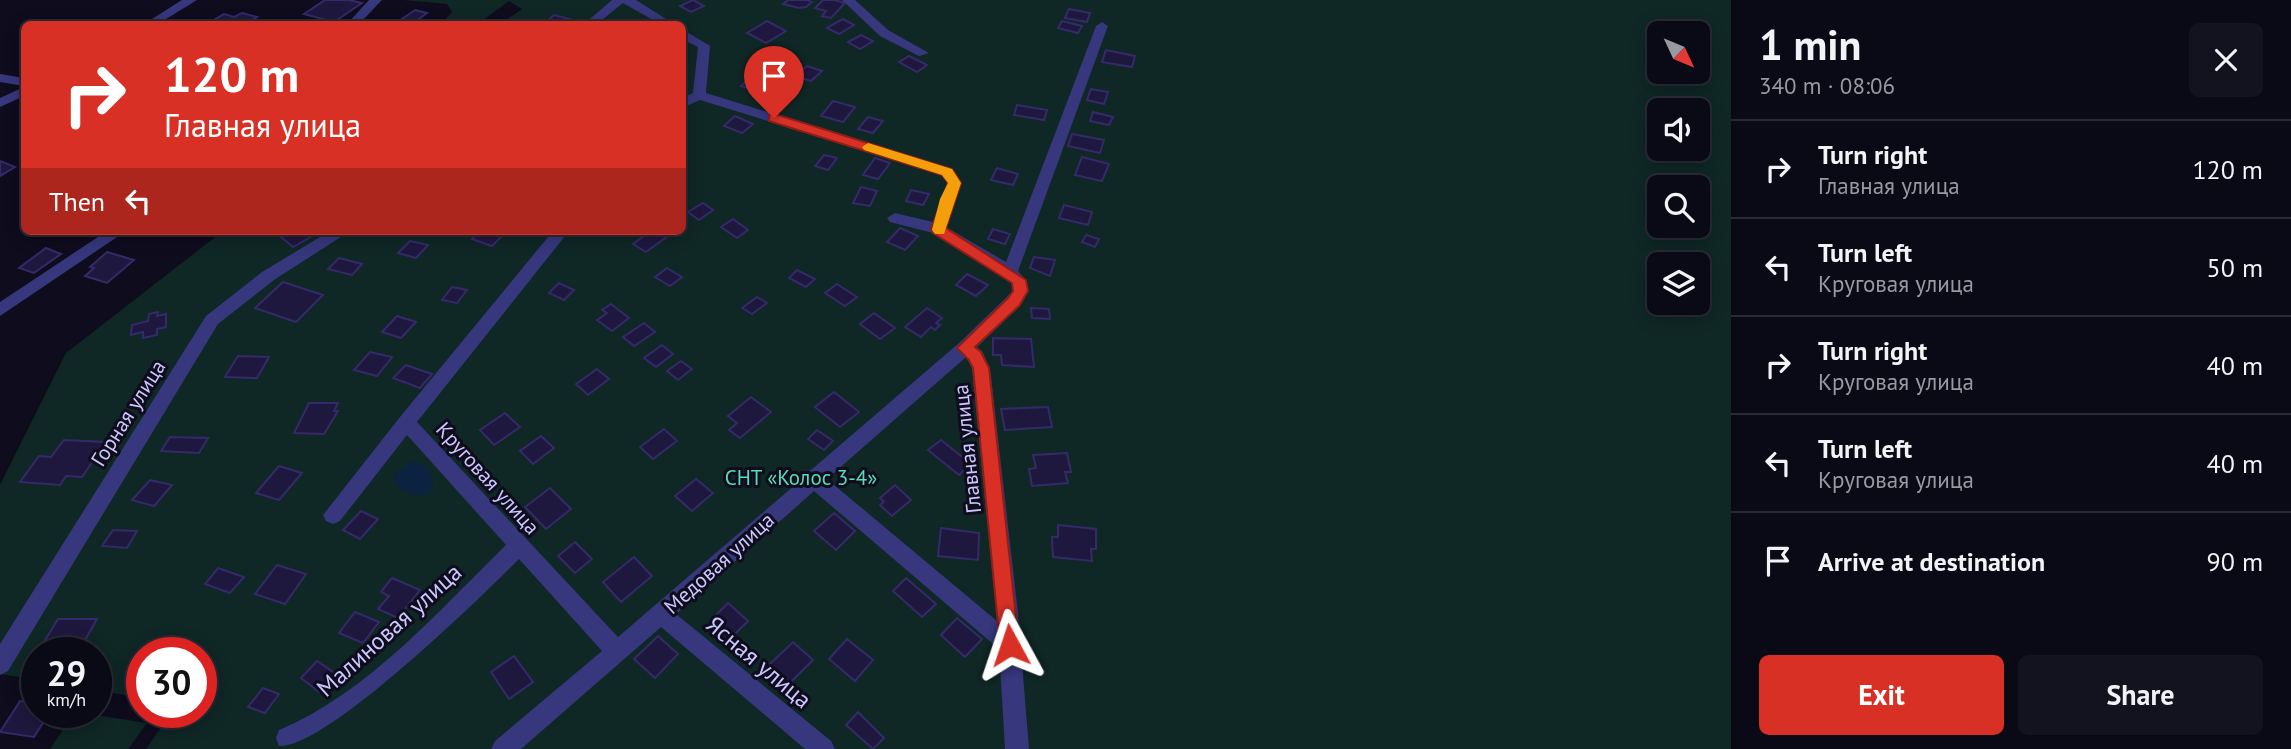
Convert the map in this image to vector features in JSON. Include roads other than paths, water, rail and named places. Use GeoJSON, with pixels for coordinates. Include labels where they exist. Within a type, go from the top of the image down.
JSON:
{"type":"FeatureCollection","features":[{"type":"Feature","properties":{"kind":"street"},"geometry":{"type":"LineString","coordinates":[[155,21],[191,0]]}},
{"type":"Feature","properties":{"kind":"street"},"geometry":{"type":"LineString","coordinates":[[356,21],[376,0]]}},
{"type":"Feature","properties":{"kind":"street"},"geometry":{"type":"LineString","coordinates":[[594,21],[619,0]]}},
{"type":"Feature","properties":{"kind":"street"},"geometry":{"type":"LineString","coordinates":[[627,0],[663,21]]}},
{"type":"Feature","properties":{"kind":"street"},"geometry":{"type":"LineString","coordinates":[[848,0],[884,33],[923,53]]}},
{"type":"Feature","properties":{"kind":"street"},"geometry":{"type":"LineString","coordinates":[[1010,272],[1102,26]]}},
{"type":"Feature","properties":{"kind":"street"},"geometry":{"type":"LineString","coordinates":[[686,36],[704,47],[699,95]]}},
{"type":"Feature","properties":{"kind":"street"},"geometry":{"type":"LineString","coordinates":[[0,78],[21,82]]}},
{"type":"Feature","properties":{"kind":"street"},"geometry":{"type":"LineString","coordinates":[[0,103],[21,92]]}},
{"type":"Feature","properties":{"kind":"street"},"geometry":{"type":"LineString","coordinates":[[686,102],[699,95],[947,172],[955,183],[938,229]]}},
{"type":"Feature","properties":{"kind":"street"},"geometry":{"type":"LineString","coordinates":[[894,218],[938,229],[1010,272],[1018,280],[1021,291],[1014,302],[965,348]]}},
{"type":"Feature","properties":{"kind":"street"},"geometry":{"type":"LineString","coordinates":[[0,310],[112,235]]}},
{"type":"Feature","properties":{"kind":"street","name":"Горная улица"},"geometry":{"type":"LineString","coordinates":[[0,664],[212,320],[268,276],[335,235]]}},
{"type":"Feature","properties":{"kind":"street","name":"Круговая улица"},"geometry":{"type":"LineString","coordinates":[[558,235],[406,422],[618,653]]}},
{"type":"Feature","properties":{"kind":"street","name":"Медовая улица"},"geometry":{"type":"LineString","coordinates":[[503,749],[662,615],[812,478],[965,348]]}},
{"type":"Feature","properties":{"kind":"street","name":"Главная улица"},"geometry":{"type":"LineString","coordinates":[[965,348],[976,356],[981,368],[1010,645],[1017,749]]}},
{"type":"Feature","properties":{"kind":"street"},"geometry":{"type":"LineString","coordinates":[[332,515],[343,493],[406,422]]}},
{"type":"Feature","properties":{"kind":"street"},"geometry":{"type":"LineString","coordinates":[[812,478],[1010,645]]}},
{"type":"Feature","properties":{"kind":"street","name":"Малиновая улица"},"geometry":{"type":"LineString","coordinates":[[287,738],[304,735],[346,707],[518,546]]}},
{"type":"Feature","properties":{"kind":"street","name":"Ясная улица"},"geometry":{"type":"LineString","coordinates":[[662,615],[823,749]]}},
{"type":"Feature","properties":{"kind":"water"},"geometry":{"type":"Polygon","coordinates":[[[418,462],[428,470],[432,479],[433,487],[426,495],[411,494],[395,484],[394,475],[410,463],[418,462]]]}},
{"type":"Feature","properties":{"kind":"park label","name":"СНТ «Колос 3-4»"},"geometry":{"type":"Point","coordinates":[801,477]}}]}
